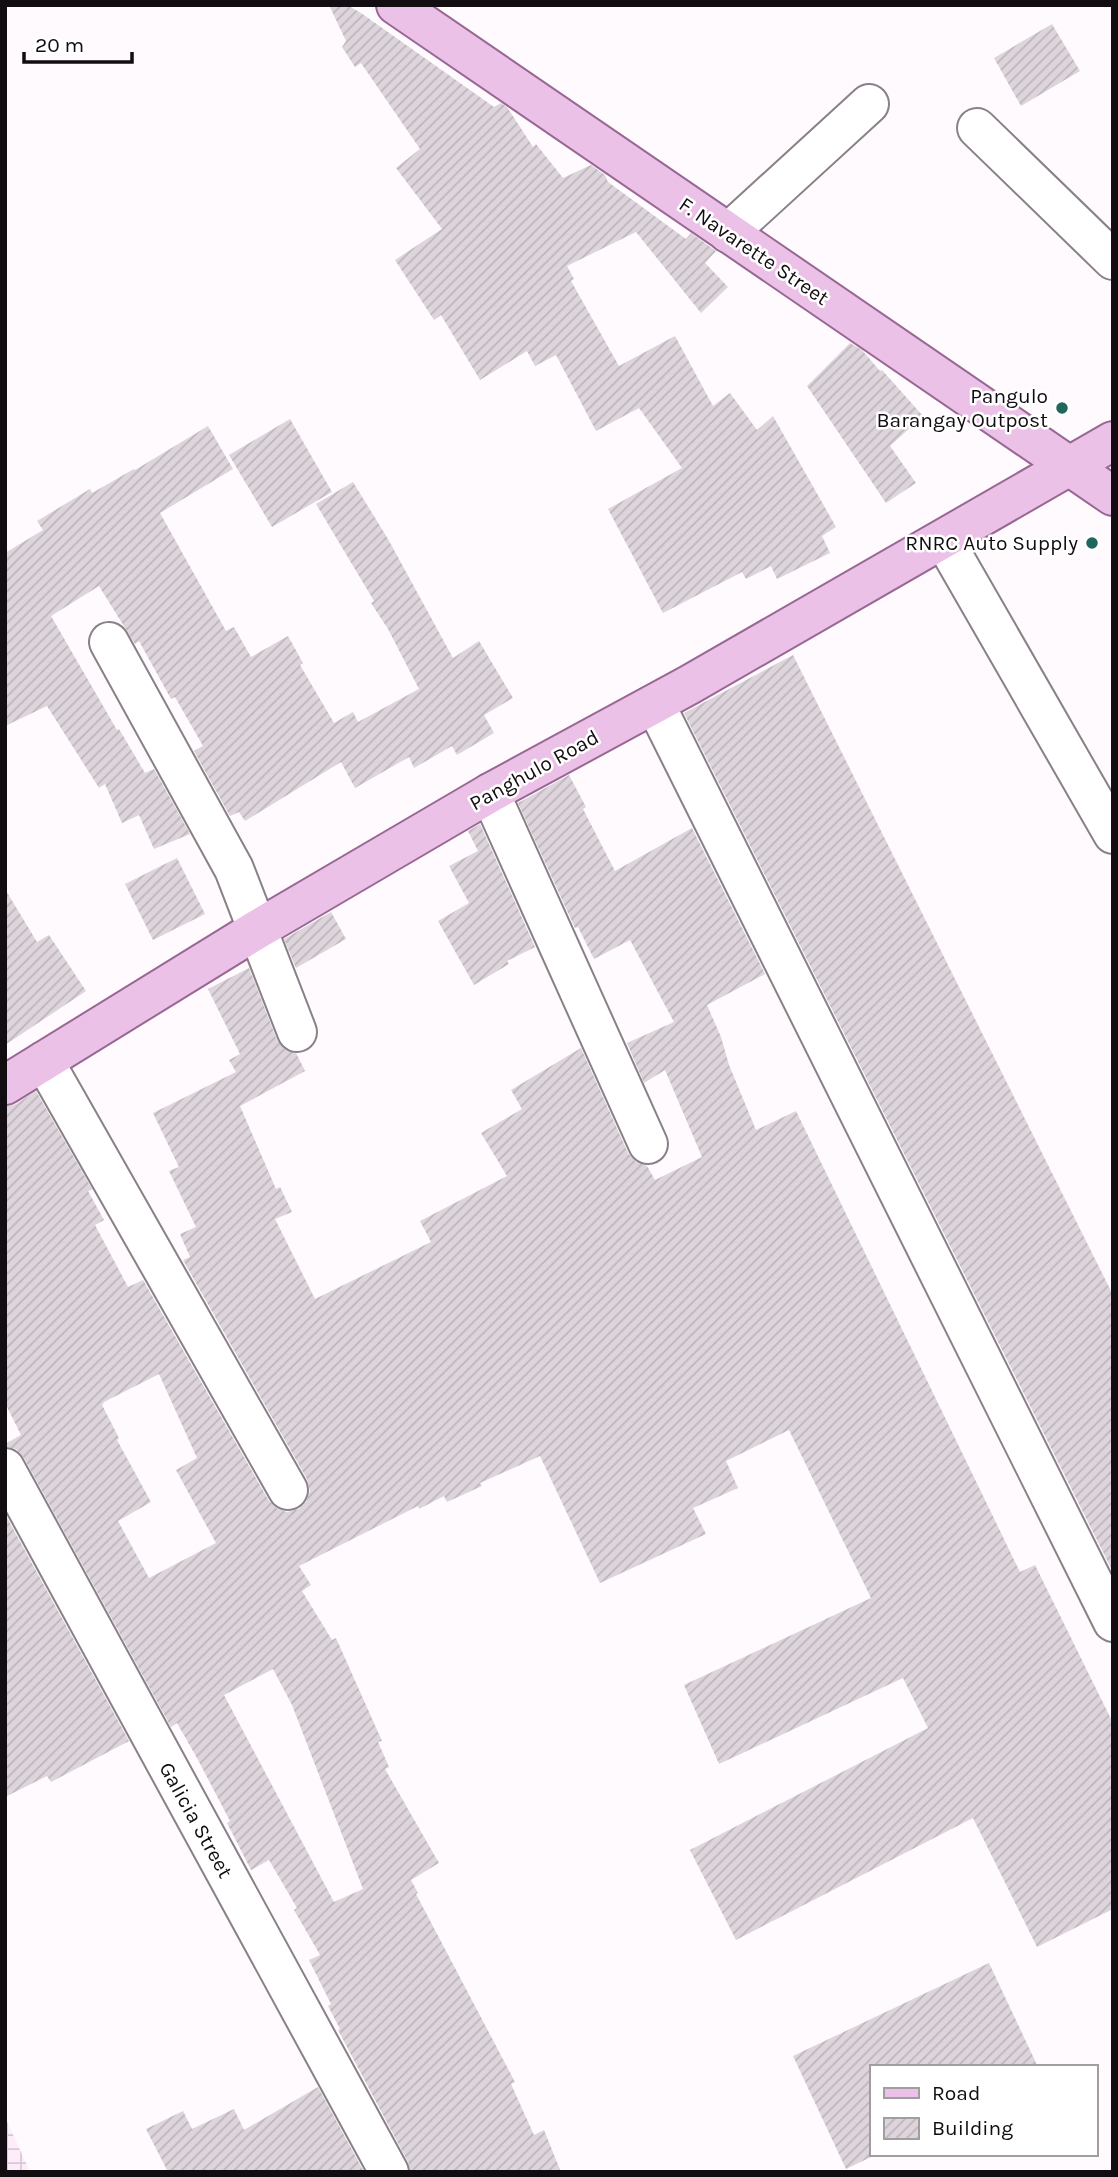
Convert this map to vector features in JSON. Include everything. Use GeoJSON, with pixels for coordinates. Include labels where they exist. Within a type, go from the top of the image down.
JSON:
{"type":"FeatureCollection","features":[{"type":"Feature","properties":{"kind":"main road","name":"F. Navarette Street"},"geometry":{"type":"LineString","coordinates":[[396,5],[1113,496]]}},
{"type":"Feature","properties":{"kind":"main road","name":"Panghulo Road"},"geometry":{"type":"LineString","coordinates":[[5,1085],[258,929],[490,793],[655,704],[1113,441]]}},
{"type":"Feature","properties":{"kind":"street"},"geometry":{"type":"LineString","coordinates":[[728,233],[869,104]]}},
{"type":"Feature","properties":{"kind":"street"},"geometry":{"type":"LineString","coordinates":[[977,128],[1113,260]]}},
{"type":"Feature","properties":{"kind":"street"},"geometry":{"type":"LineString","coordinates":[[944,540],[1113,834]]}},
{"type":"Feature","properties":{"kind":"street"},"geometry":{"type":"LineString","coordinates":[[109,642],[234,869],[297,1032]]}},
{"type":"Feature","properties":{"kind":"street"},"geometry":{"type":"LineString","coordinates":[[655,704],[1113,1622]]}},
{"type":"Feature","properties":{"kind":"street"},"geometry":{"type":"LineString","coordinates":[[490,793],[648,1144]]}},
{"type":"Feature","properties":{"kind":"street"},"geometry":{"type":"LineString","coordinates":[[44,1061],[288,1490]]}},
{"type":"Feature","properties":{"kind":"street","name":"Galicia Street"},"geometry":{"type":"LineString","coordinates":[[5,1468],[388,2172]]}},
{"type":"Feature","properties":{"kind":"shaded area"},"geometry":{"type":"Polygon","coordinates":[[[5,2117],[30,2172],[5,2172],[5,2117]]]}},
{"type":"Feature","properties":{"kind":"building"},"geometry":{"type":"Polygon","coordinates":[[[329,5],[347,5],[361,13],[494,107],[501,103],[507,107],[533,147],[536,144],[563,178],[591,165],[605,175],[608,182],[686,239],[691,233],[716,251],[705,263],[728,287],[701,313],[636,232],[567,266],[574,279],[571,281],[619,366],[675,336],[713,406],[730,393],[757,430],[773,416],[836,527],[822,536],[830,553],[777,579],[771,566],[746,579],[742,572],[663,613],[608,509],[682,468],[639,408],[596,431],[556,355],[535,366],[527,351],[480,380],[441,315],[434,320],[395,260],[442,229],[396,168],[420,149],[361,63],[355,67],[342,47],[346,41],[329,5]]]}},
{"type":"Feature","properties":{"kind":"building"},"geometry":{"type":"Polygon","coordinates":[[[1052,24],[1080,71],[1021,106],[994,58],[1052,24]]]}},
{"type":"Feature","properties":{"kind":"building"},"geometry":{"type":"Polygon","coordinates":[[[850,343],[862,350],[880,371],[882,370],[923,416],[890,446],[916,483],[886,503],[807,386],[850,343]]]}},
{"type":"Feature","properties":{"kind":"building"},"geometry":{"type":"Polygon","coordinates":[[[290,419],[332,492],[272,527],[229,455],[290,419]]]}},
{"type":"Feature","properties":{"kind":"building"},"geometry":{"type":"Polygon","coordinates":[[[208,426],[233,469],[160,513],[226,631],[234,627],[251,657],[288,636],[303,663],[300,665],[334,723],[353,712],[358,722],[419,689],[388,629],[371,603],[374,601],[316,504],[353,482],[388,539],[453,658],[479,641],[513,698],[484,715],[494,733],[457,755],[452,746],[414,768],[409,757],[355,788],[341,762],[245,821],[239,812],[230,816],[194,751],[203,746],[175,697],[171,699],[139,641],[135,644],[99,586],[51,616],[117,730],[119,729],[145,773],[154,769],[190,834],[154,849],[139,815],[122,823],[105,784],[99,788],[47,706],[5,726],[5,553],[43,530],[37,521],[90,489],[92,493],[135,470],[208,426]]]}},
{"type":"Feature","properties":{"kind":"building"},"geometry":{"type":"Polygon","coordinates":[[[793,655],[1113,1295],[1113,1572],[684,713],[793,655]]]}},
{"type":"Feature","properties":{"kind":"building"},"geometry":{"type":"Polygon","coordinates":[[[569,775],[615,871],[692,828],[765,974],[707,1005],[756,1130],[796,1111],[1020,1572],[1035,1565],[1113,1723],[1113,1909],[1037,1947],[973,1818],[736,1940],[690,1850],[928,1728],[903,1678],[719,1764],[684,1685],[871,1598],[789,1430],[726,1461],[738,1488],[693,1508],[706,1534],[600,1583],[540,1456],[480,1483],[482,1486],[447,1502],[444,1496],[419,1509],[418,1506],[299,1566],[311,1585],[302,1591],[332,1640],[336,1638],[382,1741],[378,1742],[389,1767],[385,1769],[439,1863],[411,1880],[418,1893],[416,1894],[515,2082],[511,2084],[534,2135],[544,2130],[561,2172],[411,2172],[338,2030],[340,2029],[328,2006],[331,2004],[309,1960],[320,1955],[294,1910],[297,1908],[269,1860],[251,1870],[227,1823],[230,1821],[197,1758],[177,1723],[171,1727],[24,1458],[16,1449],[5,1446],[21,1435],[5,1403],[5,1107],[16,1104],[36,1091],[92,1189],[88,1191],[104,1220],[95,1225],[128,1287],[143,1280],[269,1501],[278,1509],[287,1512],[299,1509],[306,1502],[310,1491],[307,1479],[183,1260],[190,1257],[180,1234],[196,1227],[169,1171],[179,1167],[153,1113],[236,1072],[229,1060],[240,1054],[208,989],[249,968],[277,1040],[284,1049],[296,1053],[305,1071],[240,1106],[276,1189],[280,1187],[292,1212],[275,1219],[315,1299],[431,1242],[420,1221],[507,1176],[481,1133],[522,1109],[511,1090],[581,1048],[628,1153],[636,1162],[647,1166],[655,1180],[702,1157],[665,1070],[644,1083],[627,1043],[674,1022],[630,940],[594,959],[578,927],[575,928],[518,803],[569,775]],[[159,1374],[102,1405],[119,1438],[117,1440],[151,1502],[118,1521],[149,1578],[216,1543],[176,1470],[197,1458],[159,1374]],[[273,1669],[224,1695],[334,1902],[363,1889],[292,1705],[273,1669]]]}},
{"type":"Feature","properties":{"kind":"building"},"geometry":{"type":"Polygon","coordinates":[[[480,824],[535,947],[507,961],[509,964],[474,985],[438,921],[469,903],[449,866],[478,851],[468,831],[480,824]]]}},
{"type":"Feature","properties":{"kind":"building"},"geometry":{"type":"Polygon","coordinates":[[[177,858],[205,914],[153,940],[125,884],[177,858]]]}},
{"type":"Feature","properties":{"kind":"building"},"geometry":{"type":"Polygon","coordinates":[[[5,889],[37,942],[49,935],[86,991],[5,1045],[5,889]]]}},
{"type":"Feature","properties":{"kind":"building"},"geometry":{"type":"Polygon","coordinates":[[[331,912],[346,939],[296,968],[284,939],[331,912]]]}},
{"type":"Feature","properties":{"kind":"building"},"geometry":{"type":"Polygon","coordinates":[[[5,1514],[129,1741],[51,1782],[47,1776],[5,1797],[5,1514]]]}},
{"type":"Feature","properties":{"kind":"building"},"geometry":{"type":"Polygon","coordinates":[[[989,1963],[1037,2065],[870,2065],[871,2157],[846,2169],[793,2056],[989,1963]]]}},
{"type":"Feature","properties":{"kind":"building"},"geometry":{"type":"Polygon","coordinates":[[[318,2087],[364,2172],[168,2172],[146,2129],[183,2111],[192,2129],[234,2109],[244,2130],[318,2087]]]}},
{"type":"Feature","properties":{"kind":"place","name":"Pangulo Barangay Outpost"},"geometry":{"type":"Point","coordinates":[1062,408]}},
{"type":"Feature","properties":{"kind":"place","name":"RNRC Auto Supply"},"geometry":{"type":"Point","coordinates":[1092,543]}}]}
